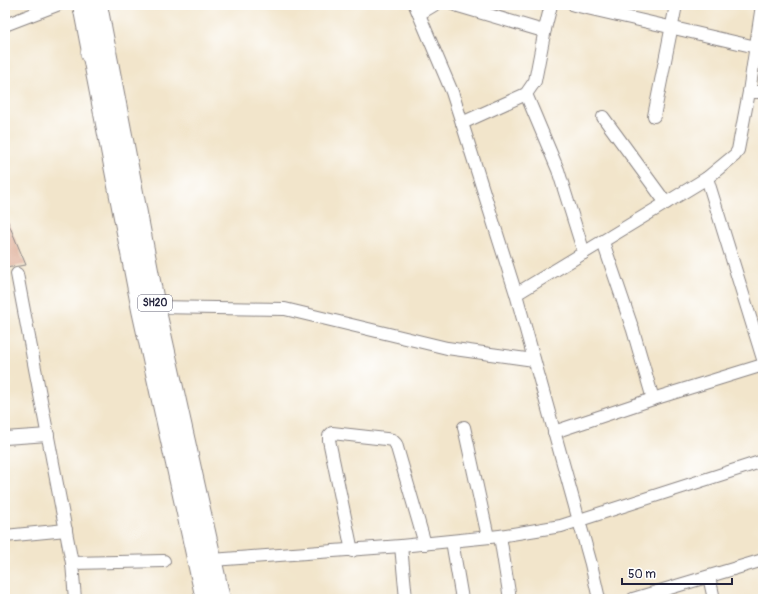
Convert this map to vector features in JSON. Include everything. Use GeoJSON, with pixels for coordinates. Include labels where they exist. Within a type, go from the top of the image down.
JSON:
{"type":"FeatureCollection","features":[{"type":"Feature","properties":{"kind":"main road","name":"SH20"},"geometry":{"type":"LineString","coordinates":[[82,5],[99,52],[221,599]]}},
{"type":"Feature","properties":{"kind":"main road","name":"SH20"},"geometry":{"type":"LineString","coordinates":[[98,5],[99,52],[142,317],[206,599]]}},
{"type":"Feature","properties":{"kind":"street"},"geometry":{"type":"LineString","coordinates":[[5,25],[57,5]]}},
{"type":"Feature","properties":{"kind":"street"},"geometry":{"type":"LineString","coordinates":[[434,5],[417,10],[450,86],[516,294],[599,599]]}},
{"type":"Feature","properties":{"kind":"street"},"geometry":{"type":"LineString","coordinates":[[455,5],[534,29],[545,29]]}},
{"type":"Feature","properties":{"kind":"street"},"geometry":{"type":"LineString","coordinates":[[462,123],[526,94],[535,81],[551,5]]}},
{"type":"Feature","properties":{"kind":"street"},"geometry":{"type":"LineString","coordinates":[[574,5],[672,29],[756,47]]}},
{"type":"Feature","properties":{"kind":"street"},"geometry":{"type":"LineString","coordinates":[[654,116],[676,5]]}},
{"type":"Feature","properties":{"kind":"street"},"geometry":{"type":"LineString","coordinates":[[516,294],[707,178],[729,162],[738,150],[749,92],[762,5]]}},
{"type":"Feature","properties":{"kind":"street"},"geometry":{"type":"LineString","coordinates":[[749,92],[763,92]]}},
{"type":"Feature","properties":{"kind":"street"},"geometry":{"type":"LineString","coordinates":[[526,94],[558,170],[584,253]]}},
{"type":"Feature","properties":{"kind":"street"},"geometry":{"type":"LineString","coordinates":[[603,117],[666,203]]}},
{"type":"Feature","properties":{"kind":"street"},"geometry":{"type":"LineString","coordinates":[[707,178],[763,359]]}},
{"type":"Feature","properties":{"kind":"street"},"geometry":{"type":"LineString","coordinates":[[603,242],[633,330],[653,399]]}},
{"type":"Feature","properties":{"kind":"street"},"geometry":{"type":"LineString","coordinates":[[18,274],[72,563],[75,599]]}},
{"type":"Feature","properties":{"kind":"street"},"geometry":{"type":"LineString","coordinates":[[156,307],[285,309],[447,348],[534,360]]}},
{"type":"Feature","properties":{"kind":"street"},"geometry":{"type":"LineString","coordinates":[[554,432],[653,399],[763,365]]}},
{"type":"Feature","properties":{"kind":"street"},"geometry":{"type":"LineString","coordinates":[[464,427],[510,599]]}},
{"type":"Feature","properties":{"kind":"street"},"geometry":{"type":"LineString","coordinates":[[352,551],[329,440],[329,436],[332,433],[386,439],[396,444],[425,544]]}},
{"type":"Feature","properties":{"kind":"street"},"geometry":{"type":"LineString","coordinates":[[5,438],[48,435]]}},
{"type":"Feature","properties":{"kind":"street"},"geometry":{"type":"LineString","coordinates":[[212,560],[352,551],[494,537],[579,521],[763,461]]}},
{"type":"Feature","properties":{"kind":"street"},"geometry":{"type":"LineString","coordinates":[[5,536],[66,530]]}},
{"type":"Feature","properties":{"kind":"street"},"geometry":{"type":"LineString","coordinates":[[452,541],[462,599]]}},
{"type":"Feature","properties":{"kind":"street"},"geometry":{"type":"LineString","coordinates":[[401,546],[406,599]]}},
{"type":"Feature","properties":{"kind":"street"},"geometry":{"type":"LineString","coordinates":[[633,599],[763,560]]}},
{"type":"Feature","properties":{"kind":"street"},"geometry":{"type":"LineString","coordinates":[[72,563],[164,561]]}},
{"type":"Feature","properties":{"kind":"street"},"geometry":{"type":"LineString","coordinates":[[709,576],[714,599]]}},
{"type":"Feature","properties":{"kind":"building"},"geometry":{"type":"Polygon","coordinates":[[[5,215],[26,265],[5,268],[5,215]]]}}]}
